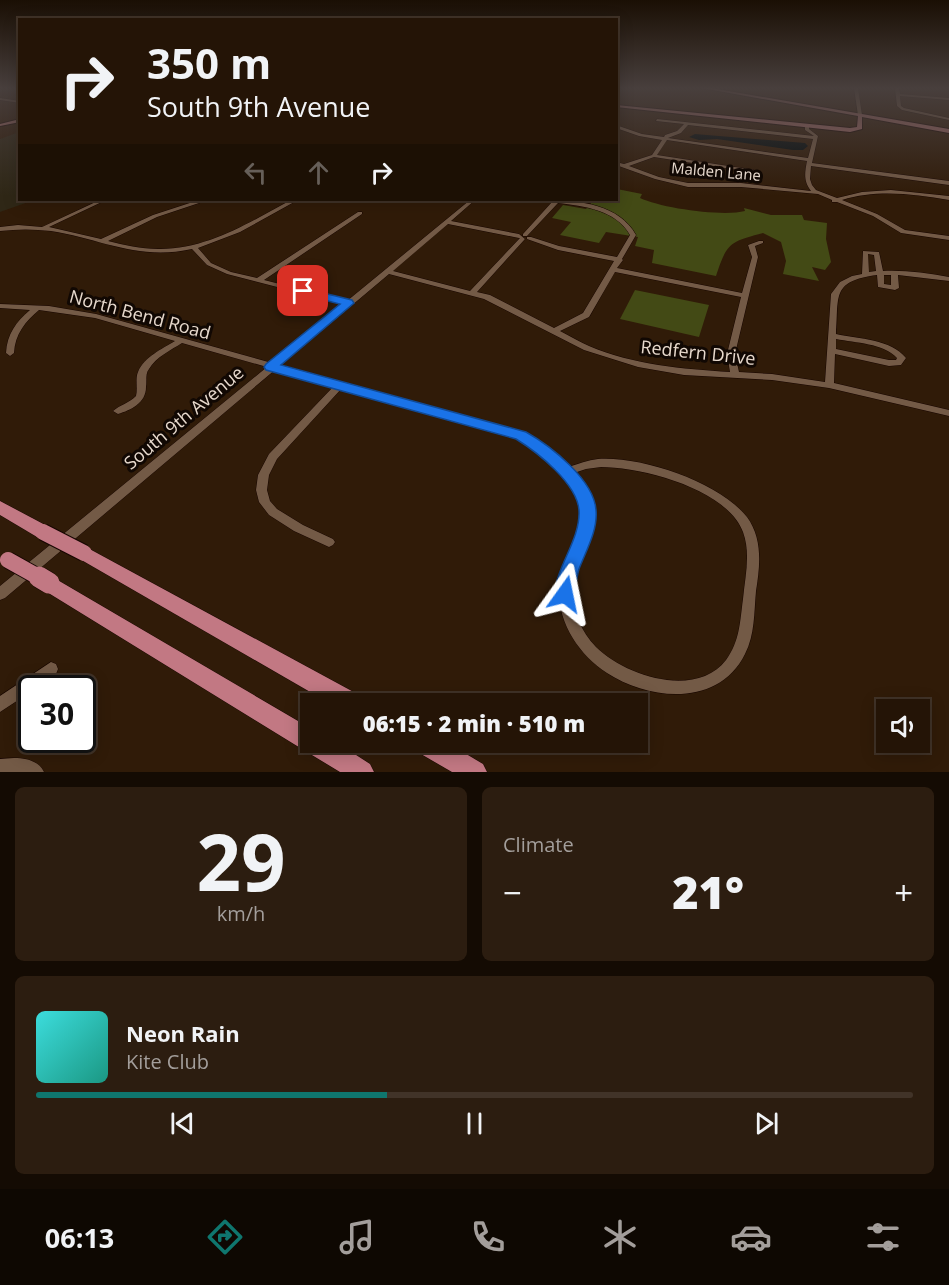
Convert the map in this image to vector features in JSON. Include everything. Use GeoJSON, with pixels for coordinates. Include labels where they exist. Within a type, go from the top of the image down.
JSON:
{"type":"FeatureCollection","features":[{"type":"Feature","properties":{"kind":"highway"},"geometry":{"type":"LineString","coordinates":[[0,507],[333,693]]}},
{"type":"Feature","properties":{"kind":"highway"},"geometry":{"type":"LineString","coordinates":[[4,557],[300,735]]}},
{"type":"Feature","properties":{"kind":"highway"},"geometry":{"type":"LineString","coordinates":[[330,753],[362,772]]}},
{"type":"Feature","properties":{"kind":"highway"},"geometry":{"type":"LineString","coordinates":[[441,753],[475,772]]}},
{"type":"Feature","properties":{"kind":"main road"},"geometry":{"type":"LineString","coordinates":[[788,124],[855,130],[860,128],[860,124]]}},
{"type":"Feature","properties":{"kind":"main road"},"geometry":{"type":"LineString","coordinates":[[917,124],[948,129]]}},
{"type":"Feature","properties":{"kind":"street"},"geometry":{"type":"LineString","coordinates":[[673,124],[684,127],[816,138]]}},
{"type":"Feature","properties":{"kind":"street"},"geometry":{"type":"LineString","coordinates":[[807,126],[807,130],[816,138],[816,148],[809,162],[808,185],[817,193]]}},
{"type":"Feature","properties":{"kind":"street"},"geometry":{"type":"LineString","coordinates":[[618,127],[636,134],[949,183]]}},
{"type":"Feature","properties":{"kind":"street"},"geometry":{"type":"LineString","coordinates":[[654,156],[666,138],[684,127]]}},
{"type":"Feature","properties":{"kind":"street"},"geometry":{"type":"LineString","coordinates":[[624,166],[654,156],[751,170]]}},
{"type":"Feature","properties":{"kind":"street","name":"Malden Lane"},"geometry":{"type":"LineString","coordinates":[[618,164],[657,178],[688,185],[741,185],[817,193],[877,216],[903,232],[949,238]]}},
{"type":"Feature","properties":{"kind":"street"},"geometry":{"type":"LineString","coordinates":[[887,173],[890,191]]}},
{"type":"Feature","properties":{"kind":"street"},"geometry":{"type":"LineString","coordinates":[[834,201],[859,193],[890,191],[949,198]]}},
{"type":"Feature","properties":{"kind":"street"},"geometry":{"type":"LineString","coordinates":[[45,226],[101,201]]}},
{"type":"Feature","properties":{"kind":"street"},"geometry":{"type":"LineString","coordinates":[[102,241],[155,216],[200,201]]}},
{"type":"Feature","properties":{"kind":"street"},"geometry":{"type":"LineString","coordinates":[[0,229],[45,226],[143,250],[167,251],[194,247],[228,236],[292,201]]}},
{"type":"Feature","properties":{"kind":"street","name":"South 9th Avenue"},"geometry":{"type":"LineString","coordinates":[[0,594],[472,201]]}},
{"type":"Feature","properties":{"kind":"street"},"geometry":{"type":"LineString","coordinates":[[473,292],[524,237],[553,201]]}},
{"type":"Feature","properties":{"kind":"street"},"geometry":{"type":"LineString","coordinates":[[555,331],[586,315],[633,237],[628,226],[606,211],[559,201]]}},
{"type":"Feature","properties":{"kind":"street"},"geometry":{"type":"LineString","coordinates":[[259,280],[360,213]]}},
{"type":"Feature","properties":{"kind":"street"},"geometry":{"type":"LineString","coordinates":[[446,222],[524,237],[558,248],[620,260]]}},
{"type":"Feature","properties":{"kind":"street"},"geometry":{"type":"LineString","coordinates":[[735,375],[731,354],[755,256],[751,244],[761,242]]}},
{"type":"Feature","properties":{"kind":"street"},"geometry":{"type":"LineString","coordinates":[[194,247],[201,257],[217,267],[348,303]]}},
{"type":"Feature","properties":{"kind":"street"},"geometry":{"type":"LineString","coordinates":[[866,275],[865,252],[867,251],[878,254],[880,284],[891,289],[895,287],[894,272]]}},
{"type":"Feature","properties":{"kind":"street"},"geometry":{"type":"LineString","coordinates":[[614,270],[745,296]]}},
{"type":"Feature","properties":{"kind":"street","name":"Redfern Drive"},"geometry":{"type":"LineString","coordinates":[[386,271],[473,292],[501,302],[597,352],[641,365],[684,372],[829,385],[949,412]]}},
{"type":"Feature","properties":{"kind":"street"},"geometry":{"type":"LineString","coordinates":[[829,385],[836,291],[850,279],[880,273],[894,272],[949,279]]}},
{"type":"Feature","properties":{"kind":"street","name":"North Bend Road"},"geometry":{"type":"LineString","coordinates":[[0,306],[38,307],[96,316],[271,367],[521,435],[540,447],[566,472],[577,483],[585,498],[588,510],[586,527],[566,579],[567,610],[579,637],[596,656],[612,668],[630,678],[656,687],[689,687],[716,677],[729,666],[741,649],[754,557],[751,535],[732,507],[713,493],[693,483],[624,464],[591,464],[566,472]]}},
{"type":"Feature","properties":{"kind":"street"},"geometry":{"type":"LineString","coordinates":[[10,353],[14,334],[23,320],[38,307]]}},
{"type":"Feature","properties":{"kind":"street"},"geometry":{"type":"LineString","coordinates":[[832,351],[889,363],[898,363],[902,358],[890,348],[833,336]]}},
{"type":"Feature","properties":{"kind":"street"},"geometry":{"type":"LineString","coordinates":[[118,411],[131,406],[138,400],[142,392],[142,376],[147,366],[181,340]]}},
{"type":"Feature","properties":{"kind":"street"},"geometry":{"type":"LineString","coordinates":[[329,542],[276,517],[267,508],[260,488],[264,470],[273,457],[340,384]]}},
{"type":"Feature","properties":{"kind":"street"},"geometry":{"type":"LineString","coordinates":[[0,705],[51,669]]}},
{"type":"Feature","properties":{"kind":"street"},"geometry":{"type":"LineString","coordinates":[[0,767],[22,765],[36,772]]}},
{"type":"Feature","properties":{"kind":"shaded area"},"geometry":{"type":"Polygon","coordinates":[[[18,132],[18,201],[31,201],[0,212],[0,139],[18,132]]]}},
{"type":"Feature","properties":{"kind":"shaded area"},"geometry":{"type":"Polygon","coordinates":[[[695,134],[805,143],[808,146],[803,150],[793,150],[689,137],[695,134]]]}},
{"type":"Feature","properties":{"kind":"green space"},"geometry":{"type":"Polygon","coordinates":[[[618,189],[642,194],[640,198],[677,208],[735,213],[745,211],[744,208],[771,215],[802,215],[804,220],[827,223],[826,239],[831,262],[825,270],[812,267],[819,281],[783,274],[786,261],[781,242],[763,233],[743,239],[731,246],[723,257],[716,276],[652,263],[654,250],[635,246],[638,237],[606,232],[599,243],[560,235],[571,222],[552,218],[563,205],[586,209],[593,201],[618,201],[618,189]]]}},
{"type":"Feature","properties":{"kind":"green space"},"geometry":{"type":"Polygon","coordinates":[[[635,290],[709,305],[699,337],[620,319],[635,290]]]}},
{"type":"Feature","properties":{"kind":"route"},"geometry":{"type":"LineString","coordinates":[[303,291],[348,303],[271,367],[521,435],[540,447],[577,483],[588,510],[586,527],[566,579],[565,594]]}}]}
